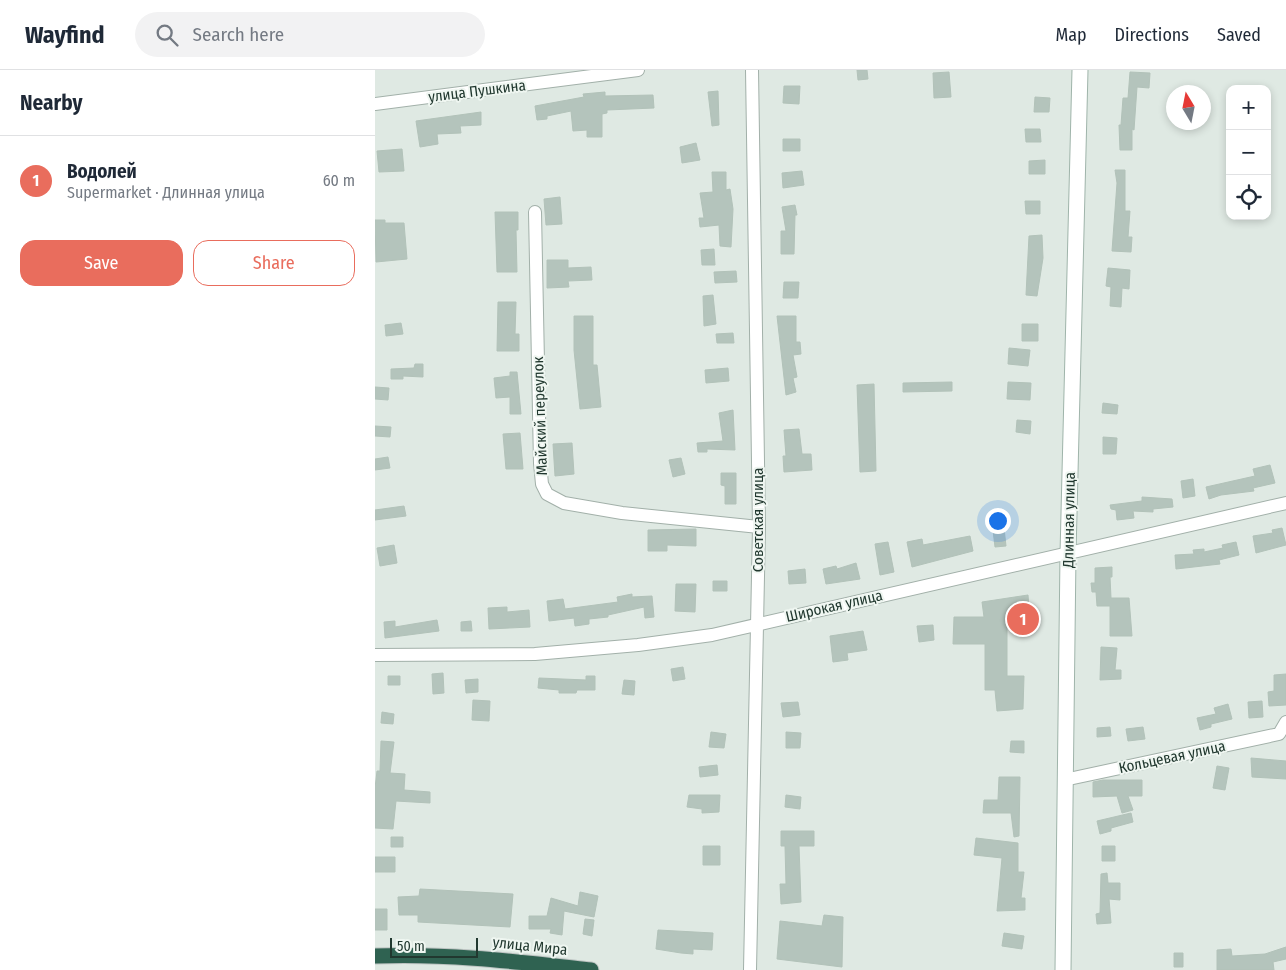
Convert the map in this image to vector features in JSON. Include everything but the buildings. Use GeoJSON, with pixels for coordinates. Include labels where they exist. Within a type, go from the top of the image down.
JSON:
{"type":"FeatureCollection","features":[{"type":"Feature","properties":{"kind":"highway","name":"улица Мира"},"geometry":{"type":"LineString","coordinates":[[375,956],[439,955],[591,970]]}},
{"type":"Feature","properties":{"kind":"main road","name":"Длинная улица"},"geometry":{"type":"LineString","coordinates":[[1063,970],[1068,554],[1080,70]]}},
{"type":"Feature","properties":{"kind":"street","name":"улица Пушкина"},"geometry":{"type":"LineString","coordinates":[[375,104],[638,70]]}},
{"type":"Feature","properties":{"kind":"street","name":"Советская улица"},"geometry":{"type":"LineString","coordinates":[[750,970],[759,623],[752,70]]}},
{"type":"Feature","properties":{"kind":"street","name":"Майский переулок"},"geometry":{"type":"LineString","coordinates":[[535,212],[540,463],[542,484],[547,494],[564,503],[622,513],[759,527]]}},
{"type":"Feature","properties":{"kind":"street","name":"Широкая улица"},"geometry":{"type":"LineString","coordinates":[[375,655],[535,654],[638,645],[711,635],[1286,503]]}},
{"type":"Feature","properties":{"kind":"street","name":"Кольцевая улица"},"geometry":{"type":"LineString","coordinates":[[1064,780],[1282,737],[1286,722]]}},
{"type":"Feature","properties":{"kind":"place","name":"Водолей"},"geometry":{"type":"Point","coordinates":[1023,619]}}]}
